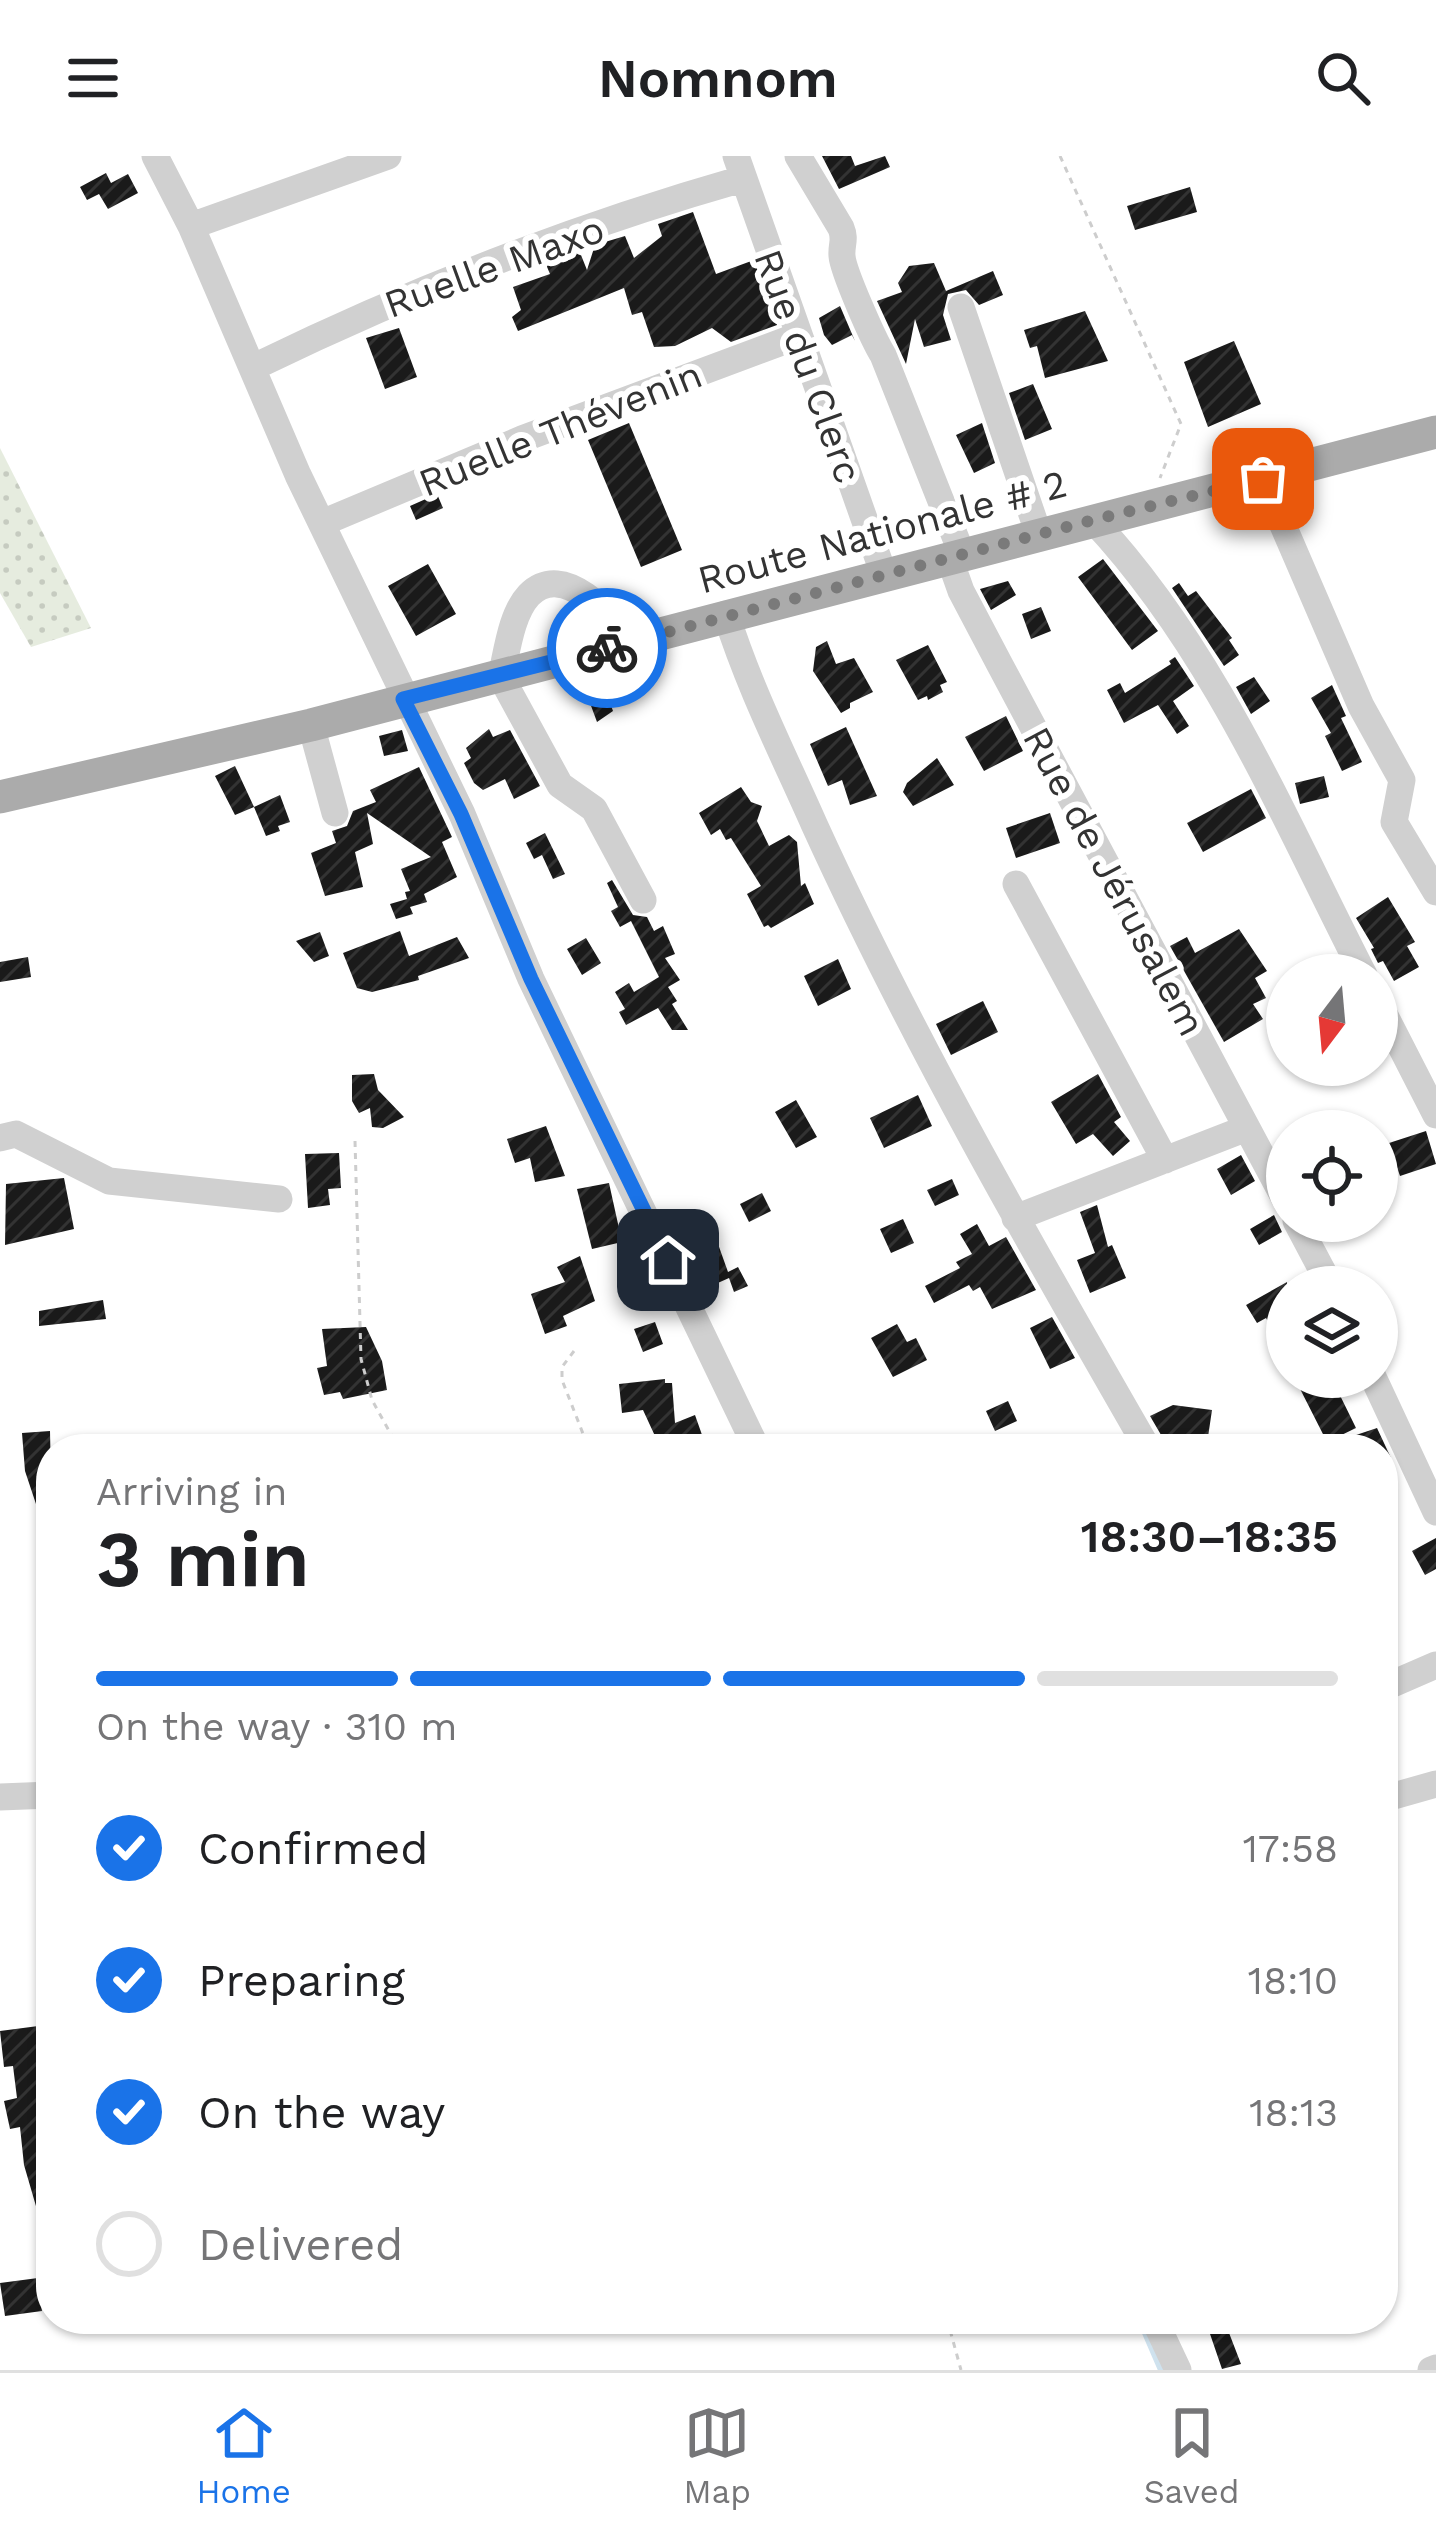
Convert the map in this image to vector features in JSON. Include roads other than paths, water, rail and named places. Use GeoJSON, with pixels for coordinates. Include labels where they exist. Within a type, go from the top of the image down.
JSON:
{"type":"FeatureCollection","features":[{"type":"Feature","properties":{"kind":"main road","name":"Route Nationale # 2"},"geometry":{"type":"LineString","coordinates":[[0,797],[501,677],[726,614],[1436,432]]}},
{"type":"Feature","properties":{"kind":"street"},"geometry":{"type":"LineString","coordinates":[[154,156],[191,226],[403,699],[461,814],[531,979],[750,1434]]}},
{"type":"Feature","properties":{"kind":"street"},"geometry":{"type":"LineString","coordinates":[[191,226],[388,156]]}},
{"type":"Feature","properties":{"kind":"street","name":"Rue de Jérusalem"},"geometry":{"type":"LineString","coordinates":[[797,156],[841,228],[845,239],[842,257],[868,333],[884,355],[980,628],[1266,1164]]}},
{"type":"Feature","properties":{"kind":"street","name":"Rue du Clerc"},"geometry":{"type":"LineString","coordinates":[[739,168],[884,575]]}},
{"type":"Feature","properties":{"kind":"street","name":"Ruelle Maxo"},"geometry":{"type":"LineString","coordinates":[[252,368],[447,280],[739,168]]}},
{"type":"Feature","properties":{"kind":"street"},"geometry":{"type":"LineString","coordinates":[[962,308],[1039,535]]}},
{"type":"Feature","properties":{"kind":"street","name":"Ruelle Thévenin"},"geometry":{"type":"LineString","coordinates":[[322,523],[522,440],[798,336]]}},
{"type":"Feature","properties":{"kind":"street"},"geometry":{"type":"LineString","coordinates":[[1263,479],[1361,706],[1402,780],[1394,822],[1436,892]]}},
{"type":"Feature","properties":{"kind":"street"},"geometry":{"type":"LineString","coordinates":[[1093,520],[1125,554],[1215,684],[1353,954]]}},
{"type":"Feature","properties":{"kind":"street"},"geometry":{"type":"LineString","coordinates":[[629,643],[587,596],[561,584],[542,586],[528,596],[517,616],[501,677],[560,785],[594,809],[644,900]]}},
{"type":"Feature","properties":{"kind":"street"},"geometry":{"type":"LineString","coordinates":[[726,614],[742,665],[870,947],[1015,1218],[1139,1434]]}},
{"type":"Feature","properties":{"kind":"street"},"geometry":{"type":"LineString","coordinates":[[311,725],[335,813]]}},
{"type":"Feature","properties":{"kind":"street"},"geometry":{"type":"LineString","coordinates":[[1016,884],[1165,1160]]}},
{"type":"Feature","properties":{"kind":"street"},"geometry":{"type":"LineString","coordinates":[[1398,1041],[1436,1115]]}},
{"type":"Feature","properties":{"kind":"street"},"geometry":{"type":"LineString","coordinates":[[1015,1218],[1247,1128]]}},
{"type":"Feature","properties":{"kind":"street"},"geometry":{"type":"LineString","coordinates":[[0,1138],[16,1134],[109,1181],[280,1199]]}},
{"type":"Feature","properties":{"kind":"street"},"geometry":{"type":"LineString","coordinates":[[1383,1398],[1436,1512]]}},
{"type":"Feature","properties":{"kind":"street"},"geometry":{"type":"LineString","coordinates":[[1398,1681],[1436,1665]]}},
{"type":"Feature","properties":{"kind":"street"},"geometry":{"type":"LineString","coordinates":[[1398,1794],[1436,1784]]}},
{"type":"Feature","properties":{"kind":"street"},"geometry":{"type":"LineString","coordinates":[[0,1797],[36,1796]]}},
{"type":"Feature","properties":{"kind":"street"},"geometry":{"type":"LineString","coordinates":[[1161,2334],[1178,2370]]}},
{"type":"Feature","properties":{"kind":"waterway"},"geometry":{"type":"LineString","coordinates":[[1145,2334],[1161,2370]]}}]}
